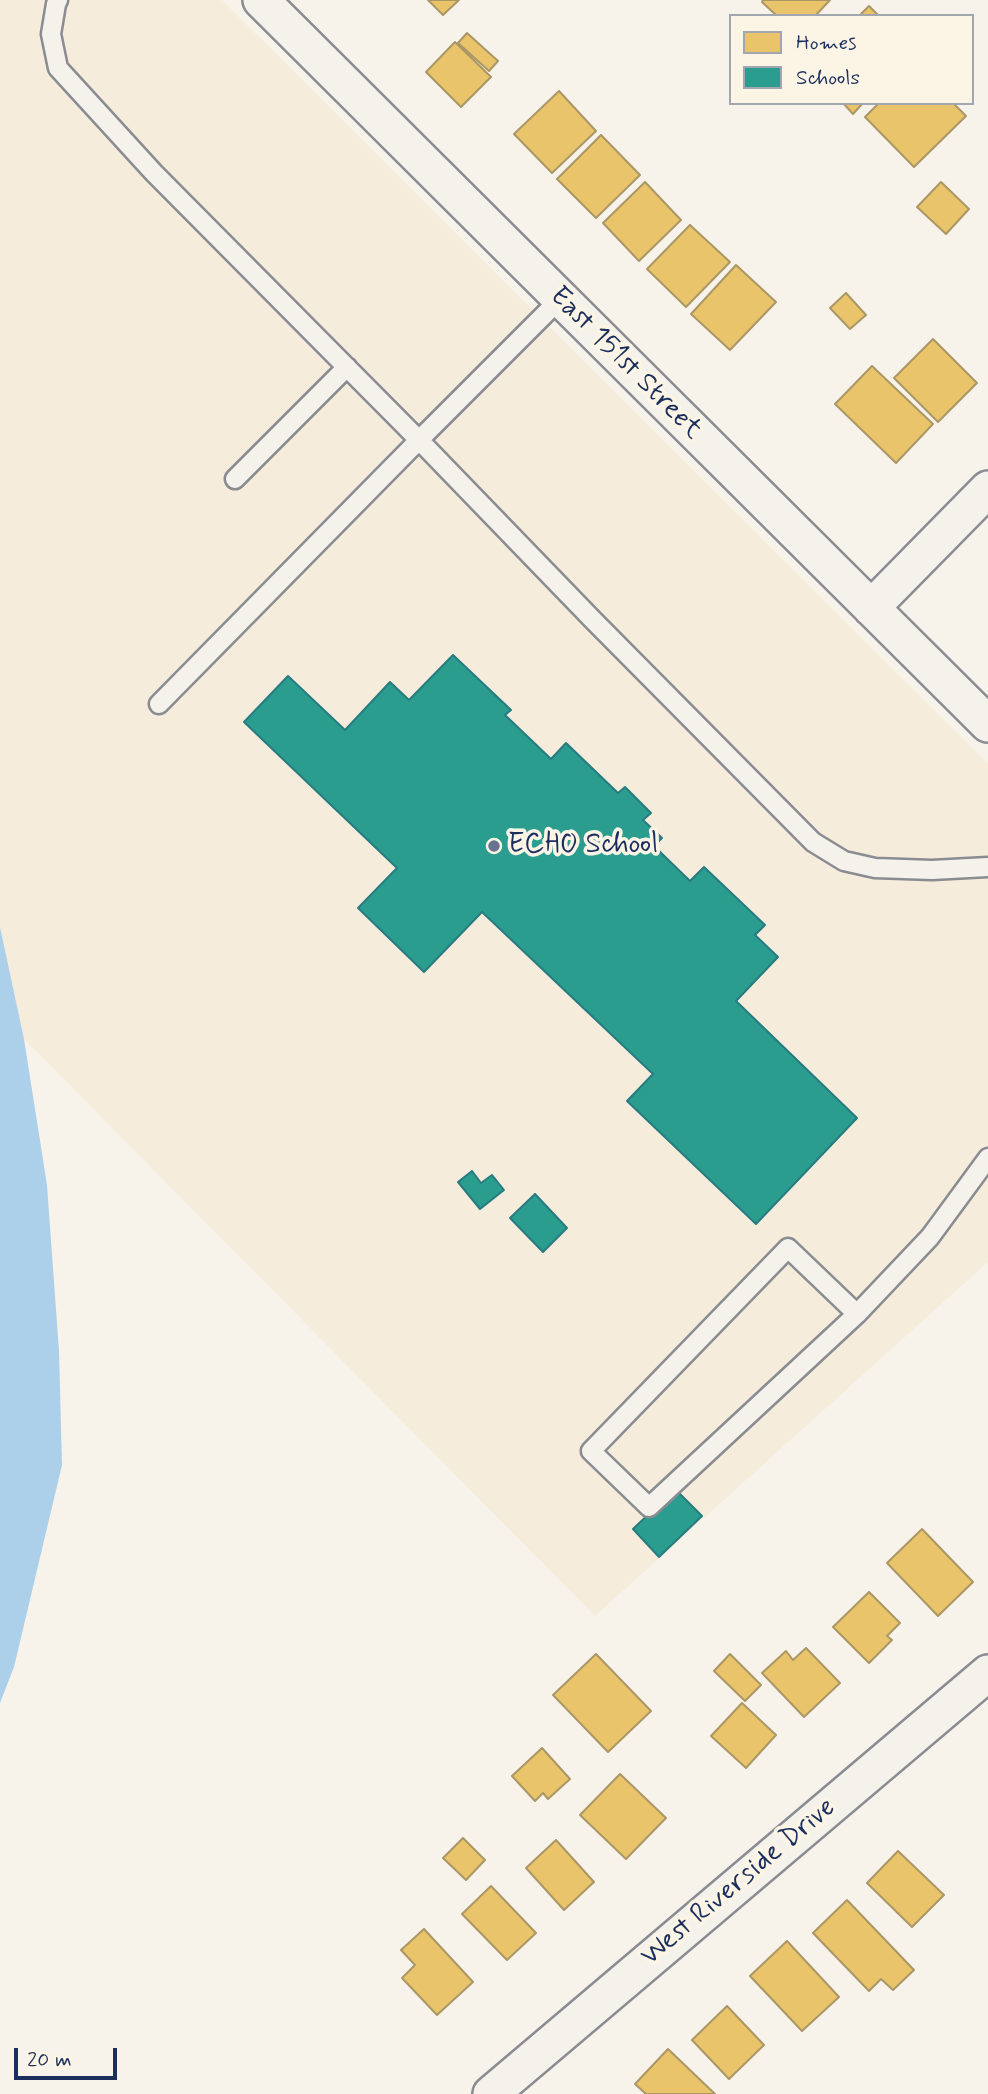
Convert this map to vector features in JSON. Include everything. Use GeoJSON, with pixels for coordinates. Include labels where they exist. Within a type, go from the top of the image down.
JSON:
{"type":"FeatureCollection","features":[{"type":"Feature","properties":{"kind":"street","name":"East 151st Street"},"geometry":{"type":"LineString","coordinates":[[263,1],[988,724]]}},
{"type":"Feature","properties":{"kind":"street"},"geometry":{"type":"LineString","coordinates":[[871,608],[988,489]]}},
{"type":"Feature","properties":{"kind":"street","name":"West Riverside Drive"},"geometry":{"type":"LineString","coordinates":[[491,2094],[988,1673]]}},
{"type":"Feature","properties":{"kind":"lane"},"geometry":{"type":"LineString","coordinates":[[58,0],[51,34],[58,68],[154,173],[813,842],[844,861],[875,868],[932,870],[988,867]]}},
{"type":"Feature","properties":{"kind":"lane"},"geometry":{"type":"LineString","coordinates":[[159,704],[560,299]]}},
{"type":"Feature","properties":{"kind":"lane"},"geometry":{"type":"LineString","coordinates":[[235,478],[347,367]]}},
{"type":"Feature","properties":{"kind":"lane"},"geometry":{"type":"LineString","coordinates":[[857,1314],[788,1248],[591,1451],[649,1507],[857,1314],[930,1237],[988,1158]]}},
{"type":"Feature","properties":{"kind":"shaded area","name":"ECHO School"},"geometry":{"type":"Polygon","coordinates":[[[0,0],[222,0],[988,764],[988,1262],[595,1616],[24,1039],[0,927],[0,0]]]}},
{"type":"Feature","properties":{"kind":"water"},"geometry":{"type":"Polygon","coordinates":[[[0,927],[24,1039],[47,1185],[59,1351],[62,1465],[14,1667],[0,1703],[0,927]]]}},
{"type":"Feature","properties":{"kind":"building: Homes"},"geometry":{"type":"Polygon","coordinates":[[[428,0],[459,0],[443,15],[428,0]]]}},
{"type":"Feature","properties":{"kind":"building: Homes"},"geometry":{"type":"Polygon","coordinates":[[[830,0],[817,14],[775,14],[762,2],[830,0]]]}},
{"type":"Feature","properties":{"kind":"building: Homes"},"geometry":{"type":"Polygon","coordinates":[[[869,6],[877,14],[861,14],[869,6]]]}},
{"type":"Feature","properties":{"kind":"building: Homes"},"geometry":{"type":"Polygon","coordinates":[[[467,33],[498,61],[489,71],[458,43],[467,33]]]}},
{"type":"Feature","properties":{"kind":"building: Homes"},"geometry":{"type":"Polygon","coordinates":[[[455,42],[491,77],[461,107],[426,72],[455,42]]]}},
{"type":"Feature","properties":{"kind":"building: Homes"},"geometry":{"type":"Polygon","coordinates":[[[559,91],[596,131],[552,173],[514,134],[559,91]]]}},
{"type":"Feature","properties":{"kind":"building: Homes"},"geometry":{"type":"Polygon","coordinates":[[[845,105],[861,105],[853,114],[845,105]]]}},
{"type":"Feature","properties":{"kind":"building: Homes"},"geometry":{"type":"Polygon","coordinates":[[[877,105],[955,105],[966,116],[914,167],[865,117],[877,105]]]}},
{"type":"Feature","properties":{"kind":"building: Homes"},"geometry":{"type":"Polygon","coordinates":[[[601,135],[640,175],[596,218],[557,179],[601,135]]]}},
{"type":"Feature","properties":{"kind":"building: Homes"},"geometry":{"type":"Polygon","coordinates":[[[645,182],[681,220],[639,261],[603,223],[645,182]]]}},
{"type":"Feature","properties":{"kind":"building: Homes"},"geometry":{"type":"Polygon","coordinates":[[[941,182],[969,209],[946,234],[917,207],[941,182]]]}},
{"type":"Feature","properties":{"kind":"building: Homes"},"geometry":{"type":"Polygon","coordinates":[[[690,225],[730,262],[686,307],[647,269],[690,225]]]}},
{"type":"Feature","properties":{"kind":"building: Homes"},"geometry":{"type":"Polygon","coordinates":[[[736,265],[776,302],[730,350],[691,314],[736,265]]]}},
{"type":"Feature","properties":{"kind":"building: Homes"},"geometry":{"type":"Polygon","coordinates":[[[846,293],[866,315],[850,329],[830,308],[846,293]]]}},
{"type":"Feature","properties":{"kind":"building: Homes"},"geometry":{"type":"Polygon","coordinates":[[[933,339],[977,383],[938,422],[894,378],[933,339]]]}},
{"type":"Feature","properties":{"kind":"building: Homes"},"geometry":{"type":"Polygon","coordinates":[[[872,366],[933,424],[896,463],[835,404],[872,366]]]}},
{"type":"Feature","properties":{"kind":"building: Homes"},"geometry":{"type":"Polygon","coordinates":[[[922,1529],[973,1582],[938,1616],[887,1563],[922,1529]]]}},
{"type":"Feature","properties":{"kind":"building: Homes"},"geometry":{"type":"Polygon","coordinates":[[[869,1592],[900,1623],[887,1636],[892,1640],[869,1663],[833,1627],[869,1592]]]}},
{"type":"Feature","properties":{"kind":"building: Homes"},"geometry":{"type":"Polygon","coordinates":[[[806,1648],[840,1683],[804,1717],[762,1673],[786,1651],[793,1660],[806,1648]]]}},
{"type":"Feature","properties":{"kind":"building: Homes"},"geometry":{"type":"Polygon","coordinates":[[[596,1654],[651,1711],[608,1752],[553,1695],[596,1654]]]}},
{"type":"Feature","properties":{"kind":"building: Homes"},"geometry":{"type":"Polygon","coordinates":[[[730,1654],[761,1685],[745,1701],[714,1671],[730,1654]]]}},
{"type":"Feature","properties":{"kind":"building: Homes"},"geometry":{"type":"Polygon","coordinates":[[[742,1703],[776,1735],[746,1768],[711,1736],[742,1703]]]}},
{"type":"Feature","properties":{"kind":"building: Homes"},"geometry":{"type":"Polygon","coordinates":[[[542,1748],[570,1779],[548,1799],[543,1793],[535,1801],[512,1776],[542,1748]]]}},
{"type":"Feature","properties":{"kind":"building: Homes"},"geometry":{"type":"Polygon","coordinates":[[[620,1774],[666,1818],[626,1859],[580,1815],[620,1774]]]}},
{"type":"Feature","properties":{"kind":"building: Homes"},"geometry":{"type":"Polygon","coordinates":[[[463,1838],[485,1860],[466,1880],[443,1858],[463,1838]]]}},
{"type":"Feature","properties":{"kind":"building: Homes"},"geometry":{"type":"Polygon","coordinates":[[[556,1840],[594,1882],[564,1910],[526,1868],[556,1840]]]}},
{"type":"Feature","properties":{"kind":"building: Homes"},"geometry":{"type":"Polygon","coordinates":[[[898,1851],[944,1895],[912,1927],[867,1883],[898,1851]]]}},
{"type":"Feature","properties":{"kind":"building: Homes"},"geometry":{"type":"Polygon","coordinates":[[[491,1886],[536,1933],[507,1960],[462,1914],[491,1886]]]}},
{"type":"Feature","properties":{"kind":"building: Homes"},"geometry":{"type":"Polygon","coordinates":[[[847,1900],[914,1970],[893,1990],[881,1979],[869,1991],[813,1933],[847,1900]]]}},
{"type":"Feature","properties":{"kind":"building: Homes"},"geometry":{"type":"Polygon","coordinates":[[[424,1929],[473,1982],[437,2015],[402,1978],[415,1965],[401,1950],[424,1929]]]}},
{"type":"Feature","properties":{"kind":"building: Homes"},"geometry":{"type":"Polygon","coordinates":[[[787,1941],[839,1997],[802,2031],[750,1976],[787,1941]]]}},
{"type":"Feature","properties":{"kind":"building: Homes"},"geometry":{"type":"Polygon","coordinates":[[[727,2006],[764,2045],[729,2079],[692,2040],[727,2006]]]}},
{"type":"Feature","properties":{"kind":"building: Homes"},"geometry":{"type":"Polygon","coordinates":[[[668,2049],[715,2094],[646,2094],[635,2084],[668,2049]]]}},
{"type":"Feature","properties":{"kind":"building: Schools"},"geometry":{"type":"Polygon","coordinates":[[[453,655],[511,710],[505,715],[551,759],[566,743],[618,793],[625,787],[651,813],[643,820],[662,838],[654,846],[690,881],[704,867],[765,925],[755,935],[778,957],[736,1001],[857,1118],[756,1224],[627,1101],[653,1074],[482,912],[424,972],[358,908],[397,868],[244,722],[288,676],[345,730],[390,682],[409,700],[453,655]]]}},
{"type":"Feature","properties":{"kind":"building: Schools"},"geometry":{"type":"Polygon","coordinates":[[[472,1171],[481,1183],[492,1175],[504,1190],[480,1209],[458,1182],[472,1171]]]}},
{"type":"Feature","properties":{"kind":"building: Schools"},"geometry":{"type":"Polygon","coordinates":[[[535,1194],[567,1228],[543,1252],[510,1218],[535,1194]]]}},
{"type":"Feature","properties":{"kind":"building: Schools"},"geometry":{"type":"Polygon","coordinates":[[[675,1489],[702,1516],[659,1557],[633,1529],[675,1489]]]}},
{"type":"Feature","properties":{"kind":"place","name":"ECHO School"},"geometry":{"type":"Point","coordinates":[494,846]}}]}
